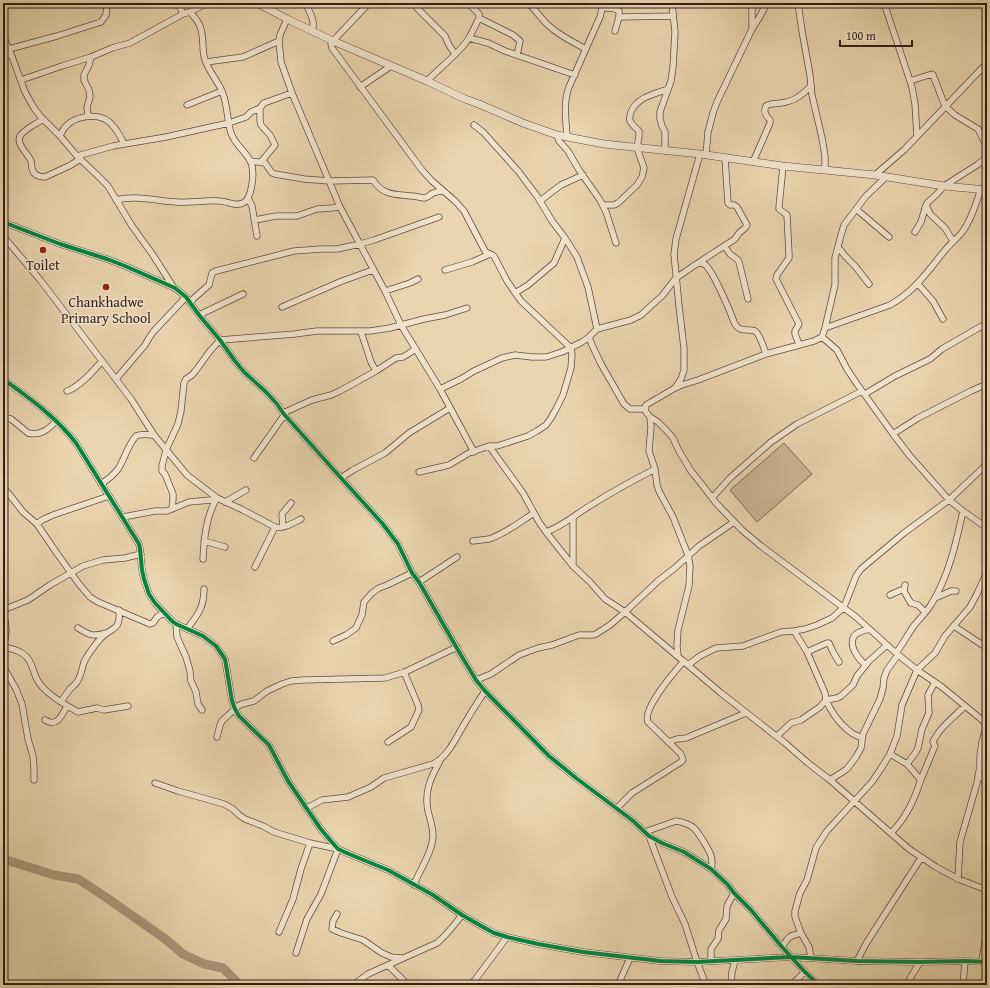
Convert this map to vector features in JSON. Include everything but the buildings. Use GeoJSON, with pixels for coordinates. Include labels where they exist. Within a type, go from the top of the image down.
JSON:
{"type":"FeatureCollection","features":[{"type":"Feature","properties":{"kind":"street"},"geometry":{"type":"LineString","coordinates":[[3,56],[10,52],[101,22],[106,15],[106,3]]}},
{"type":"Feature","properties":{"kind":"street"},"geometry":{"type":"LineString","coordinates":[[178,3],[183,14]]}},
{"type":"Feature","properties":{"kind":"street"},"geometry":{"type":"LineString","coordinates":[[21,80],[130,43],[183,14],[207,3]]}},
{"type":"Feature","properties":{"kind":"street"},"geometry":{"type":"LineString","coordinates":[[257,3],[333,41],[465,99],[523,123],[557,135],[604,144],[703,154],[783,166],[875,175],[944,186],[984,190],[962,232],[946,248],[932,268],[918,284],[899,300],[890,305],[825,328]]}},
{"type":"Feature","properties":{"kind":"street"},"geometry":{"type":"LineString","coordinates":[[306,3],[313,20],[314,25],[312,31]]}},
{"type":"Feature","properties":{"kind":"street"},"geometry":{"type":"LineString","coordinates":[[369,3],[333,41],[331,44],[332,48],[422,170],[464,211],[485,251],[496,259],[515,293],[526,306],[571,348],[572,354],[571,368],[563,395],[552,418],[546,425],[528,436],[497,446],[489,446],[469,454],[449,465],[419,472]]}},
{"type":"Feature","properties":{"kind":"street"},"geometry":{"type":"LineString","coordinates":[[413,3],[445,36],[455,54]]}},
{"type":"Feature","properties":{"kind":"street"},"geometry":{"type":"LineString","coordinates":[[427,82],[469,38],[479,18],[479,14],[468,3]]}},
{"type":"Feature","properties":{"kind":"street"},"geometry":{"type":"LineString","coordinates":[[528,3],[548,26],[586,50]]}},
{"type":"Feature","properties":{"kind":"street"},"geometry":{"type":"LineString","coordinates":[[665,151],[665,132],[662,126],[660,112],[672,73],[675,32],[672,3]]}},
{"type":"Feature","properties":{"kind":"street"},"geometry":{"type":"LineString","coordinates":[[752,3],[752,29]]}},
{"type":"Feature","properties":{"kind":"street"},"geometry":{"type":"LineString","coordinates":[[675,388],[681,379],[684,370],[684,348],[674,247],[703,154],[717,102],[752,29],[767,3]]}},
{"type":"Feature","properties":{"kind":"street"},"geometry":{"type":"LineString","coordinates":[[798,3],[813,100],[825,156],[825,170]]}},
{"type":"Feature","properties":{"kind":"street"},"geometry":{"type":"LineString","coordinates":[[862,3],[872,3]]}},
{"type":"Feature","properties":{"kind":"street"},"geometry":{"type":"LineString","coordinates":[[884,3],[910,81],[915,104],[916,136]]}},
{"type":"Feature","properties":{"kind":"street"},"geometry":{"type":"LineString","coordinates":[[567,137],[565,112],[566,98],[569,87],[600,17],[601,5],[619,11],[615,31]]}},
{"type":"Feature","properties":{"kind":"street"},"geometry":{"type":"LineString","coordinates":[[116,200],[123,198],[134,198],[178,202],[220,201],[237,204],[246,201],[248,198],[253,173],[250,161],[235,142],[231,133],[227,106],[222,91],[206,62],[203,52],[201,28],[190,12]]}},
{"type":"Feature","properties":{"kind":"street"},"geometry":{"type":"LineString","coordinates":[[619,17],[673,16]]}},
{"type":"Feature","properties":{"kind":"street"},"geometry":{"type":"LineString","coordinates":[[479,18],[512,35],[520,41],[516,55]]}},
{"type":"Feature","properties":{"kind":"street"},"geometry":{"type":"LineString","coordinates":[[287,19],[279,41],[281,62],[292,93],[340,207],[385,291],[401,325],[440,390],[474,452]]}},
{"type":"Feature","properties":{"kind":"street"},"geometry":{"type":"LineString","coordinates":[[3,36],[29,100],[43,119],[60,136],[78,158],[108,186],[132,226],[174,288]]}},
{"type":"Feature","properties":{"kind":"street"},"geometry":{"type":"LineString","coordinates":[[469,38],[488,43],[505,51],[575,75]]}},
{"type":"Feature","properties":{"kind":"street"},"geometry":{"type":"LineString","coordinates":[[206,62],[243,57],[279,41]]}},
{"type":"Feature","properties":{"kind":"street"},"geometry":{"type":"LineString","coordinates":[[88,116],[87,107],[90,97],[89,90],[84,80],[84,75],[91,57]]}},
{"type":"Feature","properties":{"kind":"street"},"geometry":{"type":"LineString","coordinates":[[875,175],[904,150],[987,63]]}},
{"type":"Feature","properties":{"kind":"street"},"geometry":{"type":"LineString","coordinates":[[360,87],[391,66]]}},
{"type":"Feature","properties":{"kind":"street"},"geometry":{"type":"LineString","coordinates":[[910,81],[932,74],[945,106],[955,115],[978,129],[987,147]]}},
{"type":"Feature","properties":{"kind":"street"},"geometry":{"type":"LineString","coordinates":[[753,162],[770,123],[770,120],[766,116],[764,110],[766,106],[770,104],[785,103],[797,99],[811,86]]}},
{"type":"Feature","properties":{"kind":"street"},"geometry":{"type":"LineString","coordinates":[[603,205],[614,205],[618,203],[640,181],[642,177],[644,168],[637,148],[639,131],[630,120],[632,108],[642,98],[668,89]]}},
{"type":"Feature","properties":{"kind":"street"},"geometry":{"type":"LineString","coordinates":[[187,105],[222,91]]}},
{"type":"Feature","properties":{"kind":"street"},"geometry":{"type":"LineString","coordinates":[[43,119],[22,133],[19,141],[30,159],[32,170],[41,177],[45,177],[71,165],[78,158],[113,146],[166,137],[229,123],[246,117],[251,112],[260,108],[264,103],[292,93]]}},
{"type":"Feature","properties":{"kind":"street"},"geometry":{"type":"LineString","coordinates":[[260,108],[261,124],[270,135],[275,145],[261,162]]}},
{"type":"Feature","properties":{"kind":"street"},"geometry":{"type":"LineString","coordinates":[[60,136],[63,129],[68,124],[77,119],[88,116],[105,120],[118,132],[124,144]]}},
{"type":"Feature","properties":{"kind":"street"},"geometry":{"type":"LineString","coordinates":[[474,125],[483,132],[519,172],[577,257],[588,287],[597,329]]}},
{"type":"Feature","properties":{"kind":"street"},"geometry":{"type":"LineString","coordinates":[[557,135],[559,141],[603,205],[616,243]]}},
{"type":"Feature","properties":{"kind":"street"},"geometry":{"type":"LineString","coordinates":[[915,232],[921,222],[928,202],[944,186],[977,166],[987,157]]}},
{"type":"Feature","properties":{"kind":"street"},"geometry":{"type":"LineString","coordinates":[[440,390],[474,371],[502,358],[515,355],[546,357],[571,348],[589,337],[597,329],[636,318],[662,296],[676,278],[735,240],[739,232],[746,228],[746,224],[737,207],[728,203],[725,158]]}},
{"type":"Feature","properties":{"kind":"street"},"geometry":{"type":"LineString","coordinates":[[250,161],[266,164],[272,173],[304,179],[329,181],[373,180],[378,188],[387,193],[404,196],[424,198],[428,197],[434,192],[442,191]]}},
{"type":"Feature","properties":{"kind":"street"},"geometry":{"type":"LineString","coordinates":[[783,166],[779,207],[788,217],[789,258],[777,275],[776,279],[799,324],[795,331],[799,344]]}},
{"type":"Feature","properties":{"kind":"street"},"geometry":{"type":"LineString","coordinates":[[540,202],[561,185],[583,175]]}},
{"type":"Feature","properties":{"kind":"street"},"geometry":{"type":"LineString","coordinates":[[645,409],[646,405],[675,388],[766,354],[814,341],[822,337],[835,285],[835,258],[840,235],[844,225],[866,196],[886,177]]}},
{"type":"Feature","properties":{"kind":"street"},"geometry":{"type":"LineString","coordinates":[[248,198],[252,206],[257,236]]}},
{"type":"Feature","properties":{"kind":"street"},"geometry":{"type":"LineString","coordinates":[[926,205],[930,214],[945,228],[953,241]]}},
{"type":"Feature","properties":{"kind":"street"},"geometry":{"type":"LineString","coordinates":[[255,220],[276,216],[297,216],[317,209],[340,207]]}},
{"type":"Feature","properties":{"kind":"street"},"geometry":{"type":"LineString","coordinates":[[856,209],[889,237]]}},
{"type":"Feature","properties":{"kind":"street"},"geometry":{"type":"LineString","coordinates":[[190,303],[209,285],[212,273],[216,271],[294,252],[337,249],[360,244],[439,217]]}},
{"type":"Feature","properties":{"kind":"street"},"geometry":{"type":"LineString","coordinates":[[3,222],[60,244],[125,266],[174,288],[186,297],[244,372],[266,392],[390,533],[398,544],[412,573],[419,582],[438,617],[476,680],[485,692],[549,756],[617,808],[647,834],[662,843],[684,852],[712,869],[759,918],[782,947],[816,984]]}},
{"type":"Feature","properties":{"kind":"street"},"geometry":{"type":"LineString","coordinates":[[3,236],[41,281],[131,399],[154,435],[188,475],[217,498],[275,527],[283,528],[301,519]]}},
{"type":"Feature","properties":{"kind":"street"},"geometry":{"type":"LineString","coordinates":[[515,293],[528,285],[554,264],[565,238]]}},
{"type":"Feature","properties":{"kind":"street"},"geometry":{"type":"LineString","coordinates":[[725,247],[739,262],[748,299]]}},
{"type":"Feature","properties":{"kind":"street"},"geometry":{"type":"LineString","coordinates":[[838,248],[869,284]]}},
{"type":"Feature","properties":{"kind":"street"},"geometry":{"type":"LineString","coordinates":[[445,270],[472,262],[491,254]]}},
{"type":"Feature","properties":{"kind":"street"},"geometry":{"type":"LineString","coordinates":[[698,263],[705,264],[712,274],[736,325],[742,329],[757,333],[766,354]]}},
{"type":"Feature","properties":{"kind":"street"},"geometry":{"type":"LineString","coordinates":[[282,307],[336,283],[373,270]]}},
{"type":"Feature","properties":{"kind":"street"},"geometry":{"type":"LineString","coordinates":[[385,291],[418,279]]}},
{"type":"Feature","properties":{"kind":"street"},"geometry":{"type":"LineString","coordinates":[[918,284],[933,301],[943,319]]}},
{"type":"Feature","properties":{"kind":"street"},"geometry":{"type":"LineString","coordinates":[[199,315],[243,294]]}},
{"type":"Feature","properties":{"kind":"street"},"geometry":{"type":"LineString","coordinates":[[116,379],[145,345],[154,331],[186,297]]}},
{"type":"Feature","properties":{"kind":"street"},"geometry":{"type":"LineString","coordinates":[[172,508],[173,494],[162,469],[166,450],[178,424],[183,405],[185,380],[197,369],[220,340],[317,331],[361,332],[390,328],[445,315],[467,308]]}},
{"type":"Feature","properties":{"kind":"street"},"geometry":{"type":"LineString","coordinates":[[712,498],[730,478],[771,442],[797,424],[930,359],[942,349],[987,323]]}},
{"type":"Feature","properties":{"kind":"street"},"geometry":{"type":"LineString","coordinates":[[361,332],[371,362],[376,371]]}},
{"type":"Feature","properties":{"kind":"street"},"geometry":{"type":"LineString","coordinates":[[589,337],[601,364],[624,404],[630,409],[645,409]]}},
{"type":"Feature","properties":{"kind":"street"},"geometry":{"type":"LineString","coordinates":[[822,337],[837,350],[848,369],[910,456],[949,500],[987,528]]}},
{"type":"Feature","properties":{"kind":"street"},"geometry":{"type":"LineString","coordinates":[[254,458],[284,413],[312,400],[340,391],[396,358],[405,356],[416,349]]}},
{"type":"Feature","properties":{"kind":"street"},"geometry":{"type":"LineString","coordinates":[[68,390],[75,387],[102,361]]}},
{"type":"Feature","properties":{"kind":"street"},"geometry":{"type":"LineString","coordinates":[[3,379],[31,399],[64,428],[76,443],[139,544],[142,570],[147,589],[155,603],[172,621],[211,642],[223,655],[235,709],[269,745],[288,782],[320,828],[338,849]]}},
{"type":"Feature","properties":{"kind":"street"},"geometry":{"type":"LineString","coordinates":[[893,434],[918,418],[987,384]]}},
{"type":"Feature","properties":{"kind":"street"},"geometry":{"type":"LineString","coordinates":[[341,478],[385,453],[409,433],[450,408]]}},
{"type":"Feature","properties":{"kind":"street"},"geometry":{"type":"LineString","coordinates":[[645,409],[646,412],[673,438],[691,471],[712,498],[734,522],[761,546],[856,617],[897,654],[986,723]]}},
{"type":"Feature","properties":{"kind":"street"},"geometry":{"type":"LineString","coordinates":[[650,416],[651,427],[649,451],[655,469],[659,491],[670,511],[688,555],[690,566],[689,586],[678,630],[678,656]]}},
{"type":"Feature","properties":{"kind":"street"},"geometry":{"type":"LineString","coordinates":[[3,417],[11,420],[30,434],[46,430],[56,421]]}},
{"type":"Feature","properties":{"kind":"street"},"geometry":{"type":"LineString","coordinates":[[101,484],[118,470],[124,456],[136,436],[144,434],[154,435]]}},
{"type":"Feature","properties":{"kind":"street"},"geometry":{"type":"LineString","coordinates":[[489,446],[521,490],[546,532],[573,566],[605,599],[625,612],[746,713],[777,736],[909,849],[936,867],[987,890]]}},
{"type":"Feature","properties":{"kind":"street"},"geometry":{"type":"LineString","coordinates":[[617,808],[632,793],[682,760],[681,754],[648,722],[646,717],[661,689],[686,663],[716,648],[743,646],[781,632],[794,632],[828,621],[843,608],[856,576],[861,568],[904,533],[949,500],[987,464]]}},
{"type":"Feature","properties":{"kind":"street"},"geometry":{"type":"LineString","coordinates":[[546,532],[559,527],[592,504],[655,469]]}},
{"type":"Feature","properties":{"kind":"street"},"geometry":{"type":"LineString","coordinates":[[3,488],[23,512],[37,524],[70,573],[84,590],[94,599],[150,624],[164,613]]}},
{"type":"Feature","properties":{"kind":"street"},"geometry":{"type":"LineString","coordinates":[[225,502],[246,490]]}},
{"type":"Feature","properties":{"kind":"street"},"geometry":{"type":"LineString","coordinates":[[37,524],[53,515],[109,496]]}},
{"type":"Feature","properties":{"kind":"street"},"geometry":{"type":"LineString","coordinates":[[123,518],[155,511],[167,511],[189,502],[217,498]]}},
{"type":"Feature","properties":{"kind":"street"},"geometry":{"type":"LineString","coordinates":[[203,559],[204,541],[210,513],[217,498]]}},
{"type":"Feature","properties":{"kind":"street"},"geometry":{"type":"LineString","coordinates":[[283,528],[282,514],[291,503]]}},
{"type":"Feature","properties":{"kind":"street"},"geometry":{"type":"LineString","coordinates":[[830,780],[847,769],[856,758],[862,738],[880,699],[887,670],[913,628],[935,598],[946,573],[955,546],[963,511]]}},
{"type":"Feature","properties":{"kind":"street"},"geometry":{"type":"LineString","coordinates":[[472,541],[494,536],[514,526],[534,513]]}},
{"type":"Feature","properties":{"kind":"street"},"geometry":{"type":"LineString","coordinates":[[573,517],[573,566]]}},
{"type":"Feature","properties":{"kind":"street"},"geometry":{"type":"LineString","coordinates":[[476,680],[491,674],[519,655],[579,635],[596,634],[625,612],[699,546],[734,522]]}},
{"type":"Feature","properties":{"kind":"street"},"geometry":{"type":"LineString","coordinates":[[255,567],[275,527]]}},
{"type":"Feature","properties":{"kind":"street"},"geometry":{"type":"LineString","coordinates":[[204,541],[225,547]]}},
{"type":"Feature","properties":{"kind":"street"},"geometry":{"type":"LineString","coordinates":[[128,706],[104,710],[97,708],[78,712],[61,702],[40,685],[32,665],[25,656],[18,650],[3,646],[6,640],[6,628],[3,612],[28,600],[83,566],[99,561],[125,558],[141,554]]}},
{"type":"Feature","properties":{"kind":"street"},"geometry":{"type":"LineString","coordinates":[[419,582],[456,557]]}},
{"type":"Feature","properties":{"kind":"street"},"geometry":{"type":"LineString","coordinates":[[333,641],[356,628],[362,616],[364,602],[372,593],[378,588],[412,573]]}},
{"type":"Feature","properties":{"kind":"street"},"geometry":{"type":"LineString","coordinates":[[811,958],[809,947],[801,933],[795,917],[795,911],[800,893],[807,880],[815,851],[823,837],[877,776],[890,754],[897,736],[902,705],[918,670],[935,653],[945,636],[970,607],[986,574]]}},
{"type":"Feature","properties":{"kind":"street"},"geometry":{"type":"LineString","coordinates":[[890,595],[904,588],[909,600],[912,603],[918,604],[925,612]]}},
{"type":"Feature","properties":{"kind":"street"},"geometry":{"type":"LineString","coordinates":[[187,629],[202,606],[204,589]]}},
{"type":"Feature","properties":{"kind":"street"},"geometry":{"type":"LineString","coordinates":[[935,598],[951,591],[956,591]]}},
{"type":"Feature","properties":{"kind":"street"},"geometry":{"type":"LineString","coordinates":[[61,702],[77,682],[85,661],[101,638],[119,623],[120,610]]}},
{"type":"Feature","properties":{"kind":"street"},"geometry":{"type":"LineString","coordinates":[[176,624],[177,637],[186,657],[191,681],[196,692],[198,704],[202,710]]}},
{"type":"Feature","properties":{"kind":"street"},"geometry":{"type":"LineString","coordinates":[[954,626],[987,648]]}},
{"type":"Feature","properties":{"kind":"street"},"geometry":{"type":"LineString","coordinates":[[78,628],[94,636],[106,633]]}},
{"type":"Feature","properties":{"kind":"street"},"geometry":{"type":"LineString","coordinates":[[866,665],[859,659],[854,650],[853,639],[856,635],[869,629]]}},
{"type":"Feature","properties":{"kind":"street"},"geometry":{"type":"LineString","coordinates":[[794,632],[807,652],[825,693],[830,709],[847,730],[862,738]]}},
{"type":"Feature","properties":{"kind":"street"},"geometry":{"type":"LineString","coordinates":[[807,652],[829,643],[839,662]]}},
{"type":"Feature","properties":{"kind":"street"},"geometry":{"type":"LineString","coordinates":[[777,736],[791,723],[801,720],[820,708],[826,700],[841,696],[853,685],[857,676],[866,665],[887,645]]}},
{"type":"Feature","properties":{"kind":"street"},"geometry":{"type":"LineString","coordinates":[[217,737],[222,721],[235,709],[242,704],[254,701],[274,687],[291,681],[379,678],[394,675],[404,672],[457,647]]}},
{"type":"Feature","properties":{"kind":"street"},"geometry":{"type":"LineString","coordinates":[[3,666],[16,689],[22,704],[28,739],[33,756],[34,780]]}},
{"type":"Feature","properties":{"kind":"street"},"geometry":{"type":"LineString","coordinates":[[388,742],[411,726],[419,710],[404,672]]}},
{"type":"Feature","properties":{"kind":"street"},"geometry":{"type":"LineString","coordinates":[[906,764],[918,748],[922,729],[929,713],[928,695],[935,682]]}},
{"type":"Feature","properties":{"kind":"street"},"geometry":{"type":"LineString","coordinates":[[307,808],[322,800],[348,797],[371,787],[384,778],[433,764],[440,760],[445,755],[485,692]]}},
{"type":"Feature","properties":{"kind":"street"},"geometry":{"type":"LineString","coordinates":[[45,720],[56,722],[59,720],[67,706]]}},
{"type":"Feature","properties":{"kind":"street"},"geometry":{"type":"LineString","coordinates":[[891,833],[898,826],[912,804],[934,748],[933,742],[939,732],[965,706]]}},
{"type":"Feature","properties":{"kind":"street"},"geometry":{"type":"LineString","coordinates":[[958,878],[960,842],[978,776],[987,712]]}},
{"type":"Feature","properties":{"kind":"street"},"geometry":{"type":"LineString","coordinates":[[668,742],[690,736],[746,713]]}},
{"type":"Feature","properties":{"kind":"street"},"geometry":{"type":"LineString","coordinates":[[890,754],[906,764],[920,779],[920,782]]}},
{"type":"Feature","properties":{"kind":"street"},"geometry":{"type":"LineString","coordinates":[[414,885],[431,847],[433,836],[428,810],[428,787],[440,760]]}},
{"type":"Feature","properties":{"kind":"street"},"geometry":{"type":"LineString","coordinates":[[978,776],[987,780]]}},
{"type":"Feature","properties":{"kind":"street"},"geometry":{"type":"LineString","coordinates":[[155,783],[224,804],[245,819],[274,832],[310,843],[338,849],[388,870],[433,895],[462,915],[494,933],[538,944],[583,952],[660,961],[696,962],[791,957],[857,961],[984,962],[987,928]]}},
{"type":"Feature","properties":{"kind":"street"},"geometry":{"type":"LineString","coordinates":[[647,834],[676,821],[690,826],[695,829],[709,851],[712,857],[712,869]]}},
{"type":"Feature","properties":{"kind":"street"},"geometry":{"type":"LineString","coordinates":[[647,834],[672,897],[685,924],[696,962],[706,985]]}},
{"type":"Feature","properties":{"kind":"street"},"geometry":{"type":"LineString","coordinates":[[279,932],[293,899],[310,843]]}},
{"type":"Feature","properties":{"kind":"street"},"geometry":{"type":"LineString","coordinates":[[296,953],[307,919],[322,894],[338,849]]}},
{"type":"Feature","properties":{"kind":"street"},"geometry":{"type":"LineString","coordinates":[[857,961],[867,942],[921,858]]}},
{"type":"Feature","properties":{"kind":"street"},"geometry":{"type":"LineString","coordinates":[[711,961],[711,949],[718,939],[719,930],[726,919],[727,906],[734,893]]}},
{"type":"Feature","properties":{"kind":"street"},"geometry":{"type":"LineString","coordinates":[[337,914],[333,921],[332,929],[363,940],[382,953],[391,957],[402,958]]}},
{"type":"Feature","properties":{"kind":"street"},"geometry":{"type":"LineString","coordinates":[[357,982],[368,974],[437,943],[444,938],[462,915]]}},
{"type":"Feature","properties":{"kind":"street"},"geometry":{"type":"LineString","coordinates":[[782,947],[790,936],[801,933]]}},
{"type":"Feature","properties":{"kind":"street"},"geometry":{"type":"LineString","coordinates":[[470,985],[507,937]]}},
{"type":"Feature","properties":{"kind":"street"},"geometry":{"type":"LineString","coordinates":[[618,985],[630,958]]}},
{"type":"Feature","properties":{"kind":"street"},"geometry":{"type":"LineString","coordinates":[[731,985],[735,960]]}},
{"type":"Feature","properties":{"kind":"street"},"geometry":{"type":"LineString","coordinates":[[963,985],[965,961]]}},
{"type":"Feature","properties":{"kind":"street"},"geometry":{"type":"LineString","coordinates":[[906,985],[920,962]]}},
{"type":"Feature","properties":{"kind":"street"},"geometry":{"type":"LineString","coordinates":[[388,965],[408,985]]}},
{"type":"Feature","properties":{"kind":"street"},"geometry":{"type":"LineString","coordinates":[[791,985],[805,972]]}},
{"type":"Feature","properties":{"kind":"shaded area"},"geometry":{"type":"Polygon","coordinates":[[[784,443],[812,474],[757,522],[730,490],[784,443]]]}},
{"type":"Feature","properties":{"kind":"waterway"},"geometry":{"type":"LineString","coordinates":[[3,859],[54,875],[78,879],[164,938],[183,954],[204,964],[223,968],[240,985]]}},
{"type":"Feature","properties":{"kind":"cycle path"},"geometry":{"type":"LineString","coordinates":[[3,222],[60,244],[125,266],[175,288],[186,297],[244,372],[277,404],[283,413],[382,523],[398,544],[412,573],[419,582],[476,680],[485,691],[549,756],[632,820],[649,836],[684,852],[711,869],[727,884],[782,947],[819,985]]}},
{"type":"Feature","properties":{"kind":"cycle path"},"geometry":{"type":"LineString","coordinates":[[3,379],[51,416],[76,443],[139,544],[142,570],[149,594],[155,603],[172,621],[203,636],[216,646],[225,659],[232,701],[239,716],[269,745],[288,781],[320,828],[338,849],[388,870],[433,895],[462,915],[494,933],[538,944],[583,952],[660,961],[697,962],[791,957],[857,961],[987,962]]}},
{"type":"Feature","properties":{"kind":"place","name":"Toilet"},"geometry":{"type":"Point","coordinates":[43,250]}},
{"type":"Feature","properties":{"kind":"place","name":"Chankhadwe Primary School"},"geometry":{"type":"Point","coordinates":[106,287]}}]}
